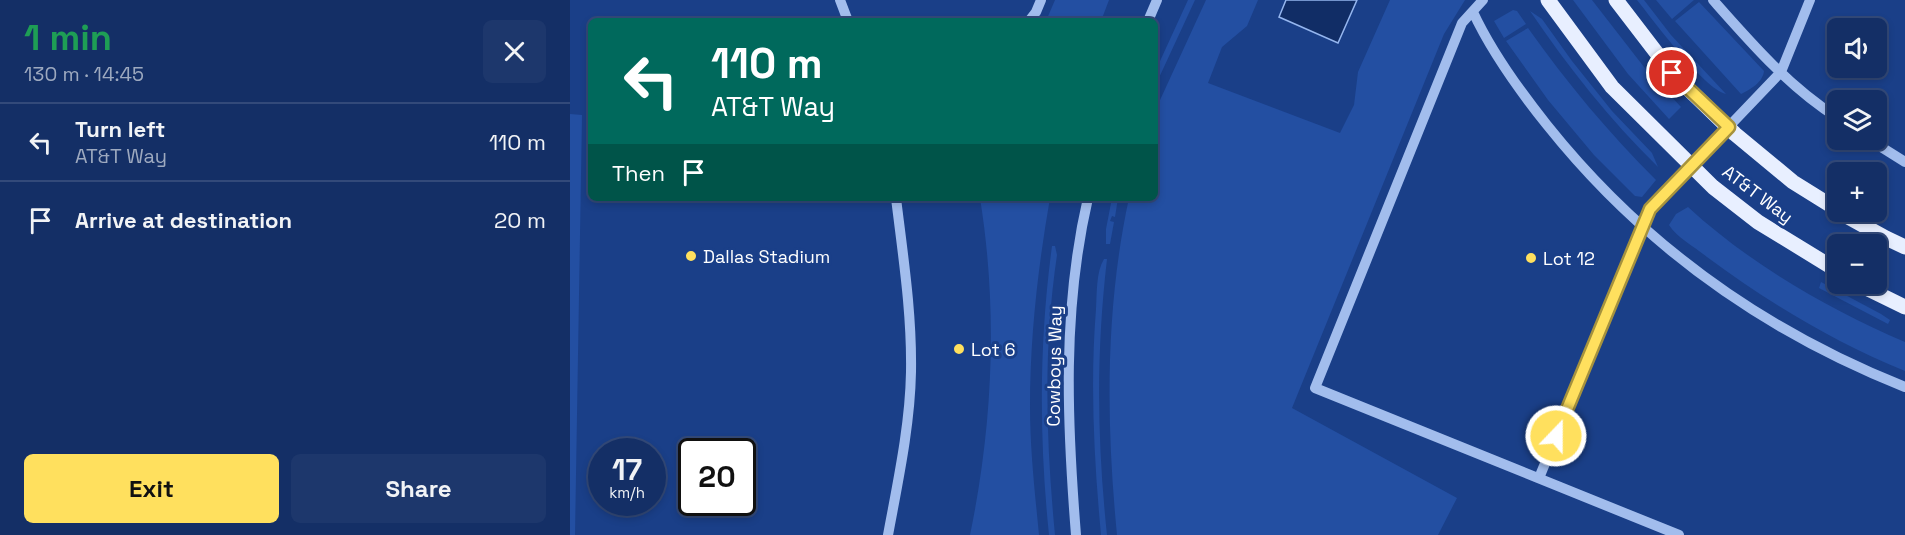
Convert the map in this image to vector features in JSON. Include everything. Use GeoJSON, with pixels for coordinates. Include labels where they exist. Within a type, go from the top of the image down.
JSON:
{"type":"FeatureCollection","features":[{"type":"Feature","properties":{"kind":"main road","name":"AT&T Way"},"geometry":{"type":"LineString","coordinates":[[1548,0],[1612,87],[1713,188],[1758,222],[1827,264]]}},
{"type":"Feature","properties":{"kind":"main road","name":"AT&T Way"},"geometry":{"type":"LineString","coordinates":[[1616,0],[1672,73],[1729,127],[1793,182],[1827,204]]}},
{"type":"Feature","properties":{"kind":"main road","name":"AT&T Way"},"geometry":{"type":"LineString","coordinates":[[1858,222],[1905,247]]}},
{"type":"Feature","properties":{"kind":"main road"},"geometry":{"type":"LineString","coordinates":[[1878,294],[1905,307]]}},
{"type":"Feature","properties":{"kind":"street"},"geometry":{"type":"LineString","coordinates":[[840,0],[847,18]]}},
{"type":"Feature","properties":{"kind":"street"},"geometry":{"type":"LineString","coordinates":[[1031,18],[1041,0]]}},
{"type":"Feature","properties":{"kind":"street"},"geometry":{"type":"LineString","coordinates":[[1149,18],[1157,0]]}},
{"type":"Feature","properties":{"kind":"street"},"geometry":{"type":"LineString","coordinates":[[1483,0],[1462,23],[1315,388],[1679,535]]}},
{"type":"Feature","properties":{"kind":"street"},"geometry":{"type":"LineString","coordinates":[[1713,0],[1755,48],[1815,104],[1827,111]]}},
{"type":"Feature","properties":{"kind":"street"},"geometry":{"type":"LineString","coordinates":[[1539,478],[1650,209],[1780,72],[1810,0]]}},
{"type":"Feature","properties":{"kind":"street"},"geometry":{"type":"LineString","coordinates":[[1473,12],[1482,32],[1533,107],[1591,177],[1642,227],[1697,272],[1784,330],[1837,358],[1905,387]]}},
{"type":"Feature","properties":{"kind":"street"},"geometry":{"type":"LineString","coordinates":[[1886,150],[1905,162]]}},
{"type":"Feature","properties":{"kind":"street"},"geometry":{"type":"LineString","coordinates":[[888,535],[901,465],[910,373],[909,322],[897,201]]}},
{"type":"Feature","properties":{"kind":"street","name":"Cowboys Way"},"geometry":{"type":"LineString","coordinates":[[1076,535],[1067,382],[1070,307],[1081,226],[1087,201]]}},
{"type":"Feature","properties":{"kind":"shaded area"},"geometry":{"type":"Polygon","coordinates":[[[1055,0],[1109,0],[1102,18],[1047,18],[1055,0]]]}},
{"type":"Feature","properties":{"kind":"shaded area"},"geometry":{"type":"Polygon","coordinates":[[[1188,0],[1195,0],[1158,80],[1158,65],[1188,0]]]}},
{"type":"Feature","properties":{"kind":"shaded area"},"geometry":{"type":"Polygon","coordinates":[[[1206,0],[1258,0],[1247,26],[1222,47],[1208,83],[1340,133],[1354,105],[1358,72],[1390,0],[1465,0],[1444,34],[1292,408],[1457,498],[1438,535],[1117,535],[1110,408],[1115,282],[1128,201],[1158,201],[1158,104],[1206,0]]]}},
{"type":"Feature","properties":{"kind":"shaded area"},"geometry":{"type":"Polygon","coordinates":[[[1286,0],[1357,0],[1338,43],[1279,17],[1286,0]]]}},
{"type":"Feature","properties":{"kind":"shaded area"},"geometry":{"type":"Polygon","coordinates":[[[1573,0],[1592,0],[1644,67],[1681,107],[1669,119],[1628,74],[1573,0]]]}},
{"type":"Feature","properties":{"kind":"shaded area"},"geometry":{"type":"Polygon","coordinates":[[[1637,0],[1644,0],[1671,35],[1726,94],[1705,80],[1692,67],[1637,0]]]}},
{"type":"Feature","properties":{"kind":"shaded area"},"geometry":{"type":"Polygon","coordinates":[[[1656,0],[1694,0],[1672,19],[1656,0]]]}},
{"type":"Feature","properties":{"kind":"shaded area"},"geometry":{"type":"Polygon","coordinates":[[[1699,2],[1764,71],[1759,82],[1741,94],[1675,21],[1699,2]]]}},
{"type":"Feature","properties":{"kind":"shaded area"},"geometry":{"type":"Polygon","coordinates":[[[1513,10],[1517,11],[1526,24],[1504,38],[1494,21],[1513,10]]]}},
{"type":"Feature","properties":{"kind":"shaded area"},"geometry":{"type":"Polygon","coordinates":[[[1530,11],[1542,19],[1612,111],[1652,153],[1658,167],[1590,92],[1530,11]]]}},
{"type":"Feature","properties":{"kind":"shaded area"},"geometry":{"type":"Polygon","coordinates":[[[1528,28],[1589,107],[1656,180],[1642,197],[1635,196],[1594,155],[1548,100],[1506,41],[1528,28]]]}},
{"type":"Feature","properties":{"kind":"shaded area"},"geometry":{"type":"Polygon","coordinates":[[[570,114],[582,115],[575,535],[570,535],[570,114]]]}},
{"type":"Feature","properties":{"kind":"shaded area"},"geometry":{"type":"Polygon","coordinates":[[[980,201],[1050,201],[1036,302],[1030,381],[1031,439],[1039,535],[970,535],[984,451],[988,409],[991,325],[986,240],[980,201]]]}},
{"type":"Feature","properties":{"kind":"shaded area"},"geometry":{"type":"Polygon","coordinates":[[[1111,201],[1118,201],[1115,217],[1112,216],[1110,221],[1114,222],[1110,244],[1106,244],[1106,229],[1111,201]]]}},
{"type":"Feature","properties":{"kind":"shaded area"},"geometry":{"type":"Polygon","coordinates":[[[1688,207],[1737,248],[1791,284],[1847,315],[1905,342],[1905,371],[1803,320],[1730,274],[1686,242],[1669,225],[1676,214],[1688,207]]]}},
{"type":"Feature","properties":{"kind":"shaded area"},"geometry":{"type":"Polygon","coordinates":[[[1052,246],[1055,246],[1057,255],[1050,325],[1047,395],[1055,535],[1049,535],[1043,462],[1042,390],[1045,318],[1052,246]]]}},
{"type":"Feature","properties":{"kind":"shaded area"},"geometry":{"type":"Polygon","coordinates":[[[1104,259],[1107,259],[1103,294],[1099,397],[1101,465],[1107,535],[1101,535],[1095,450],[1093,365],[1097,283],[1104,259]]]}},
{"type":"Feature","properties":{"kind":"shaded area"},"geometry":{"type":"Polygon","coordinates":[[[1821,282],[1827,285],[1827,292],[1819,288],[1821,282]]]}},
{"type":"Feature","properties":{"kind":"shaded area"},"geometry":{"type":"Polygon","coordinates":[[[1830,294],[1844,294],[1890,320],[1888,324],[1830,294]]]}},
{"type":"Feature","properties":{"kind":"place","name":"Dallas Stadium"},"geometry":{"type":"Point","coordinates":[691,256]}},
{"type":"Feature","properties":{"kind":"place","name":"Lot 12"},"geometry":{"type":"Point","coordinates":[1531,258]}},
{"type":"Feature","properties":{"kind":"place","name":"Lot 6"},"geometry":{"type":"Point","coordinates":[959,349]}},
{"type":"Feature","properties":{"kind":"route"},"geometry":{"type":"LineString","coordinates":[[1556,436],[1650,209],[1729,127],[1672,73]]}}]}
